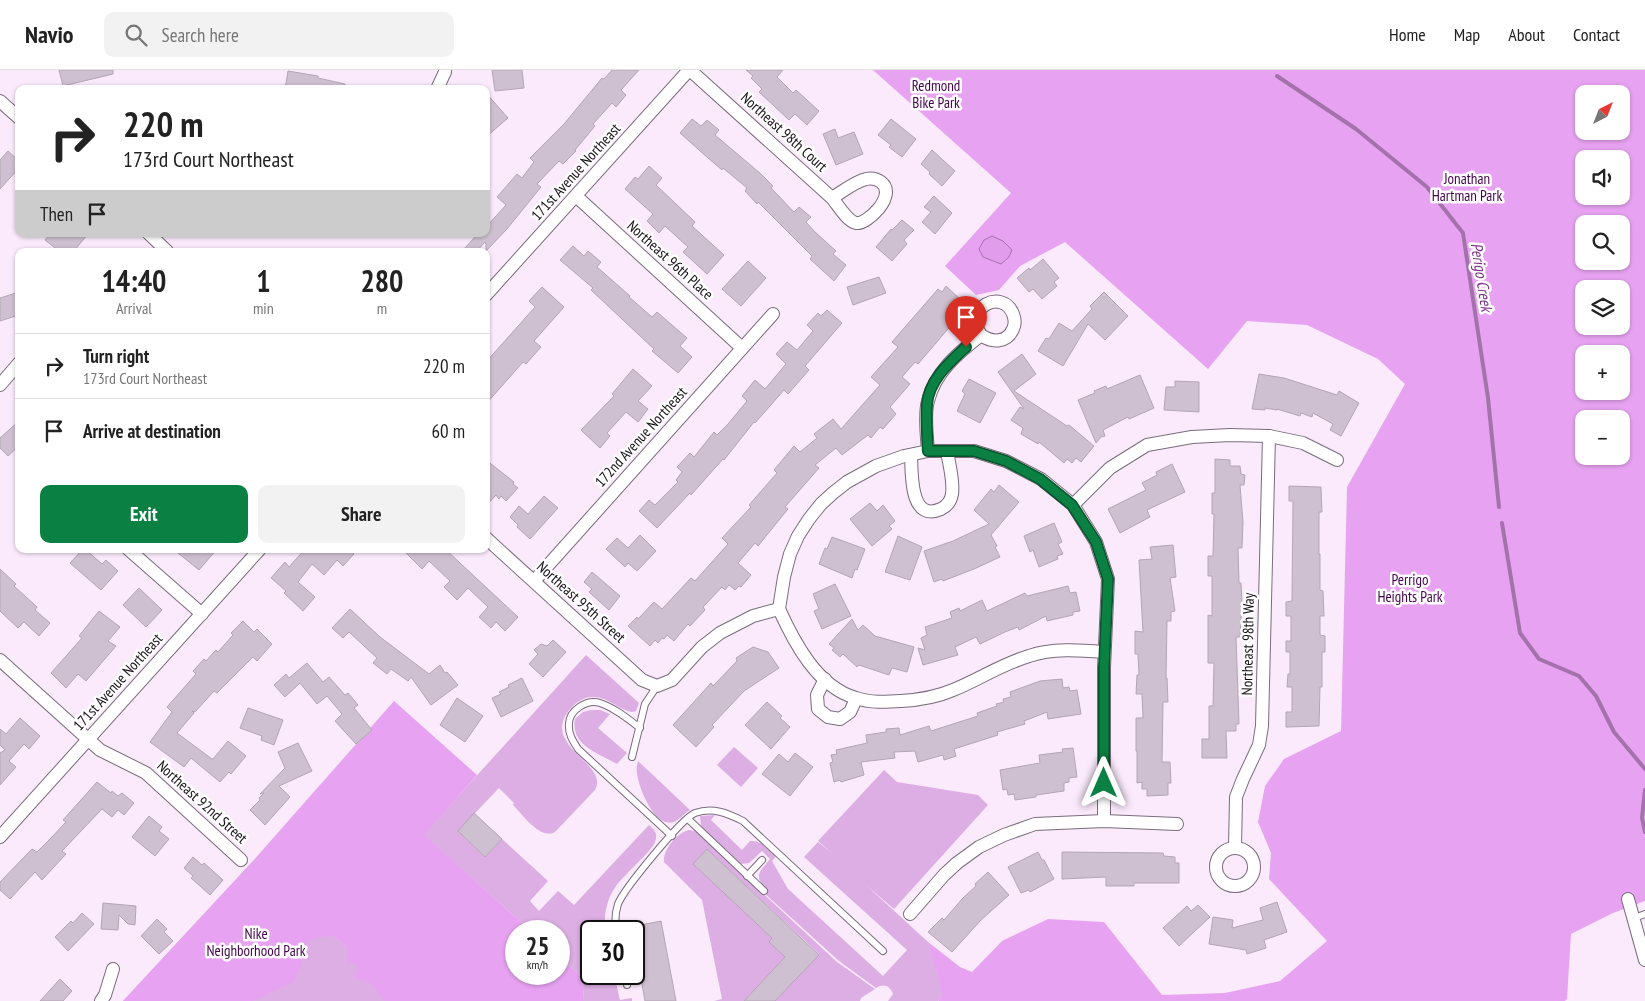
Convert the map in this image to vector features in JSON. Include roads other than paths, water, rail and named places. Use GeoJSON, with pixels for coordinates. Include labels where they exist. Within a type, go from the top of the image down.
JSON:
{"type":"FeatureCollection","features":[{"type":"Feature","properties":{"kind":"street","name":"171st Avenue Northeast"},"geometry":{"type":"LineString","coordinates":[[490,292],[690,70]]}},
{"type":"Feature","properties":{"kind":"street","name":"Northeast 98th Court"},"geometry":{"type":"LineString","coordinates":[[690,70],[832,198]]}},
{"type":"Feature","properties":{"kind":"street"},"geometry":{"type":"LineString","coordinates":[[441,85],[449,72]]}},
{"type":"Feature","properties":{"kind":"street"},"geometry":{"type":"LineString","coordinates":[[2,106],[15,115]]}},
{"type":"Feature","properties":{"kind":"street","name":"Northeast 96th Place"},"geometry":{"type":"LineString","coordinates":[[576,196],[742,348]]}},
{"type":"Feature","properties":{"kind":"street"},"geometry":{"type":"LineString","coordinates":[[151,237],[164,248]]}},
{"type":"Feature","properties":{"kind":"street","name":"172nd Avenue Northeast"},"geometry":{"type":"LineString","coordinates":[[534,581],[772,314]]}},
{"type":"Feature","properties":{"kind":"street"},"geometry":{"type":"LineString","coordinates":[[928,451],[927,402],[933,385],[945,366],[981,335]]}},
{"type":"Feature","properties":{"kind":"street"},"geometry":{"type":"LineString","coordinates":[[0,385],[15,368]]}},
{"type":"Feature","properties":{"kind":"street"},"geometry":{"type":"LineString","coordinates":[[1072,505],[1110,468],[1147,445],[1192,437],[1269,436],[1303,443],[1337,460]]}},
{"type":"Feature","properties":{"kind":"street","name":"Northeast 98th Way"},"geometry":{"type":"LineString","coordinates":[[1235,848],[1236,797],[1259,745],[1262,726],[1269,436]]}},
{"type":"Feature","properties":{"kind":"street"},"geometry":{"type":"LineString","coordinates":[[1104,652],[1057,651],[1030,655],[951,691],[917,700],[883,702],[856,698],[840,692],[825,679],[802,653],[779,609],[790,554],[798,536],[821,504],[847,482],[876,466],[928,451],[974,451],[1006,461],[1040,479],[1072,505],[1096,542],[1108,579],[1104,652],[1104,821]]}},
{"type":"Feature","properties":{"kind":"street"},"geometry":{"type":"LineString","coordinates":[[911,455],[915,498],[921,507],[930,511],[946,506],[952,492],[947,451]]}},
{"type":"Feature","properties":{"kind":"street","name":"Northeast 95th Street"},"geometry":{"type":"LineString","coordinates":[[490,542],[642,680],[658,686]]}},
{"type":"Feature","properties":{"kind":"street"},"geometry":{"type":"LineString","coordinates":[[133,553],[202,614]]}},
{"type":"Feature","properties":{"kind":"street","name":"171st Avenue Northeast"},"geometry":{"type":"LineString","coordinates":[[0,837],[256,553]]}},
{"type":"Feature","properties":{"kind":"street"},"geometry":{"type":"LineString","coordinates":[[658,686],[672,680],[702,647],[720,633],[753,616],[779,609]]}},
{"type":"Feature","properties":{"kind":"street","name":"Northeast 92nd Street"},"geometry":{"type":"LineString","coordinates":[[0,660],[100,750],[146,773],[241,860]]}},
{"type":"Feature","properties":{"kind":"street"},"geometry":{"type":"LineString","coordinates":[[825,679],[817,695],[818,709],[828,717],[840,718],[850,712],[856,698]]}},
{"type":"Feature","properties":{"kind":"street"},"geometry":{"type":"LineString","coordinates":[[910,914],[957,863],[979,847],[1004,835],[1035,824],[1104,821],[1177,824]]}},
{"type":"Feature","properties":{"kind":"street"},"geometry":{"type":"LineString","coordinates":[[1628,899],[1639,916],[1645,960]]}},
{"type":"Feature","properties":{"kind":"street"},"geometry":{"type":"LineString","coordinates":[[101,1001],[114,969]]}},
{"type":"Feature","properties":{"kind":"lane"},"geometry":{"type":"LineString","coordinates":[[632,757],[645,704],[658,686]]}},
{"type":"Feature","properties":{"kind":"lane"},"geometry":{"type":"LineString","coordinates":[[640,728],[613,709],[599,703],[589,703],[574,712],[568,725],[578,749],[672,836]]}},
{"type":"Feature","properties":{"kind":"lane"},"geometry":{"type":"LineString","coordinates":[[616,920],[617,906],[623,895],[660,848],[694,814],[714,810],[728,813],[743,821],[883,951]]}},
{"type":"Feature","properties":{"kind":"lane"},"geometry":{"type":"LineString","coordinates":[[688,820],[764,891]]}},
{"type":"Feature","properties":{"kind":"lane"},"geometry":{"type":"LineString","coordinates":[[747,876],[762,860]]}},
{"type":"Feature","properties":{"kind":"waterway","name":"Perigo Creek"},"geometry":{"type":"LineString","coordinates":[[1277,76],[1356,129],[1427,187],[1463,233],[1488,398],[1499,507]]}},
{"type":"Feature","properties":{"kind":"waterway","name":"Perigo Creek"},"geometry":{"type":"LineString","coordinates":[[1502,523],[1520,633],[1539,659],[1579,676],[1596,696],[1614,732],[1645,769]]}},
{"type":"Feature","properties":{"kind":"waterway","name":"Perigo Creek"},"geometry":{"type":"LineString","coordinates":[[1645,790],[1642,818],[1645,832]]}},
{"type":"Feature","properties":{"kind":"park label","name":"Redmond Bike Park"},"geometry":{"type":"Point","coordinates":[936,94]}},
{"type":"Feature","properties":{"kind":"park label","name":"Jonathan Hartman Park"},"geometry":{"type":"Point","coordinates":[1467,188]}},
{"type":"Feature","properties":{"kind":"park label","name":"Perrigo Heights Park"},"geometry":{"type":"Point","coordinates":[1410,588]}},
{"type":"Feature","properties":{"kind":"park label","name":"Nike Neighborhood Park"},"geometry":{"type":"Point","coordinates":[256,942]}}]}
